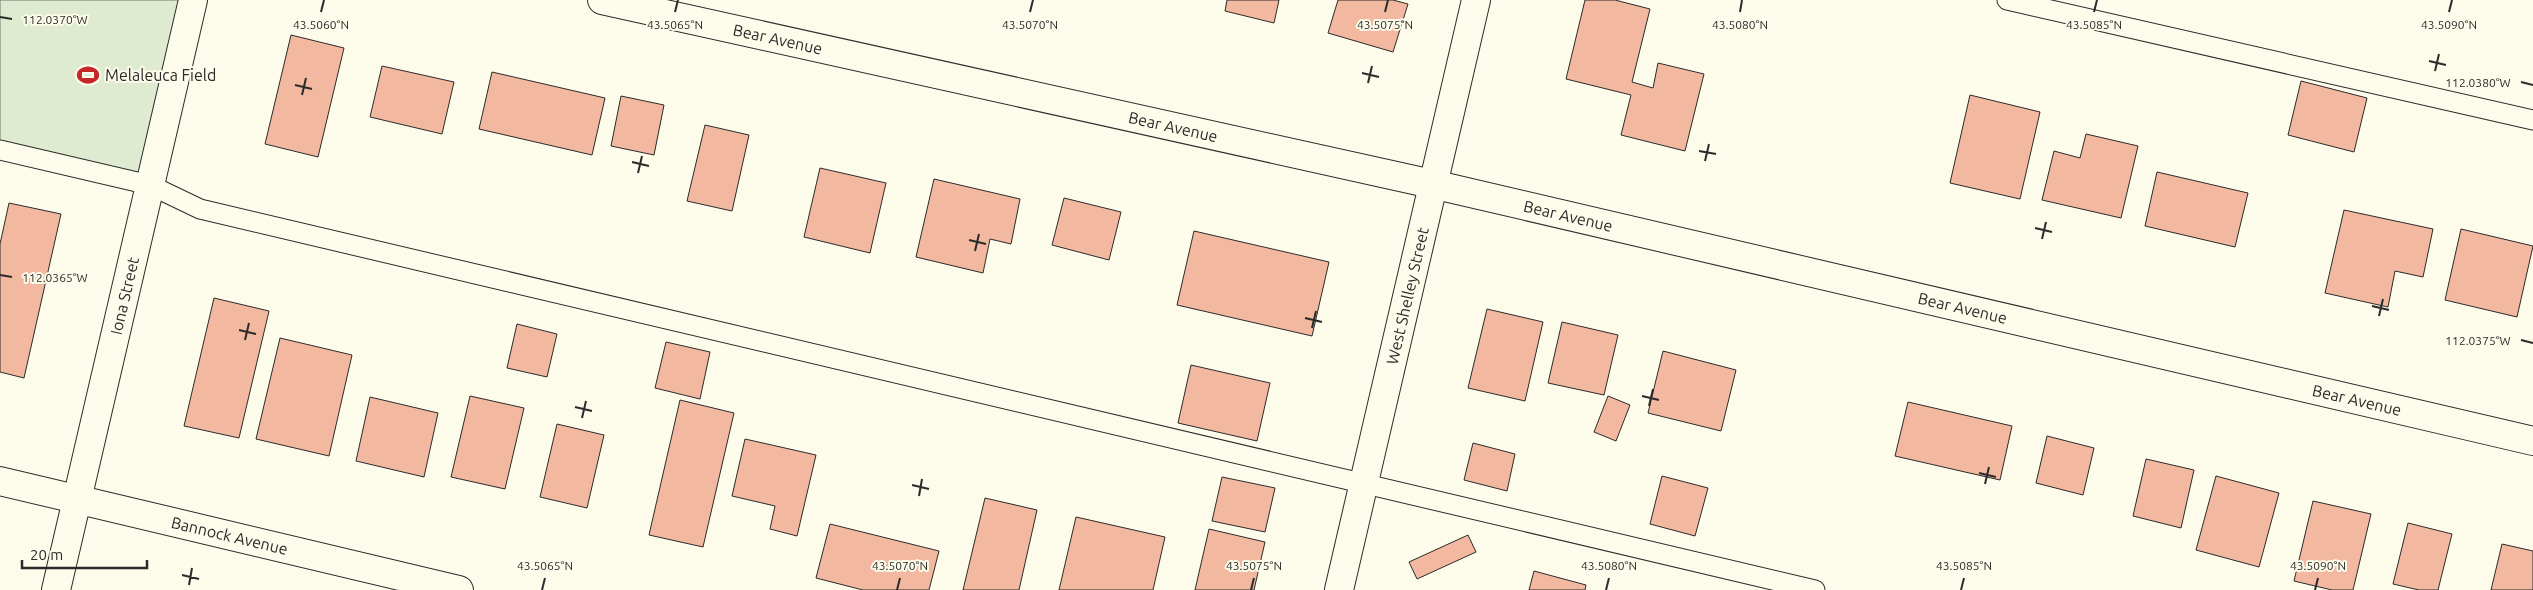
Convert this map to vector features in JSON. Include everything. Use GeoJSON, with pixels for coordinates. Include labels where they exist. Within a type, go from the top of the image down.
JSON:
{"type":"FeatureCollection","features":[{"type":"Feature","properties":{"kind":"street","name":"Iona Street"},"geometry":{"type":"LineString","coordinates":[[56,590],[193,0]]}},
{"type":"Feature","properties":{"kind":"street","name":"Bear Avenue"},"geometry":{"type":"LineString","coordinates":[[602,0],[1432,184],[2533,441]]}},
{"type":"Feature","properties":{"kind":"street","name":"West Shelley Street"},"geometry":{"type":"LineString","coordinates":[[1339,590],[1476,0]]}},
{"type":"Feature","properties":{"kind":"street","name":"Bannock Avenue"},"geometry":{"type":"LineString","coordinates":[[0,481],[459,590]]}},
{"type":"Feature","properties":{"kind":"lane"},"geometry":{"type":"LineString","coordinates":[[2007,0],[2533,120]]}},
{"type":"Feature","properties":{"kind":"lane"},"geometry":{"type":"LineString","coordinates":[[0,150],[150,185],[200,209],[1815,590]]}},
{"type":"Feature","properties":{"kind":"green space","name":"Melaleuca Field"},"geometry":{"type":"Polygon","coordinates":[[[0,0],[193,0],[150,185],[0,150],[0,0]]]}},
{"type":"Feature","properties":{"kind":"building"},"geometry":{"type":"Polygon","coordinates":[[[1227,0],[1279,0],[1274,23],[1225,11],[1227,0]]]}},
{"type":"Feature","properties":{"kind":"building"},"geometry":{"type":"Polygon","coordinates":[[[1338,0],[1393,0],[1408,4],[1393,52],[1328,33],[1338,0]]]}},
{"type":"Feature","properties":{"kind":"building"},"geometry":{"type":"Polygon","coordinates":[[[1585,0],[1615,0],[1650,9],[1632,82],[1653,88],[1658,63],[1704,74],[1685,151],[1621,135],[1631,95],[1566,79],[1585,0]]]}},
{"type":"Feature","properties":{"kind":"building"},"geometry":{"type":"Polygon","coordinates":[[[291,35],[344,48],[318,157],[265,144],[291,35]]]}},
{"type":"Feature","properties":{"kind":"building"},"geometry":{"type":"Polygon","coordinates":[[[382,66],[454,82],[442,134],[370,117],[382,66]]]}},
{"type":"Feature","properties":{"kind":"building"},"geometry":{"type":"Polygon","coordinates":[[[492,72],[605,98],[592,155],[479,129],[492,72]]]}},
{"type":"Feature","properties":{"kind":"building"},"geometry":{"type":"Polygon","coordinates":[[[2301,81],[2367,98],[2354,152],[2288,135],[2301,81]]]}},
{"type":"Feature","properties":{"kind":"building"},"geometry":{"type":"Polygon","coordinates":[[[1970,95],[2040,112],[2020,199],[1950,183],[1970,95]]]}},
{"type":"Feature","properties":{"kind":"building"},"geometry":{"type":"Polygon","coordinates":[[[621,96],[664,105],[654,155],[611,146],[621,96]]]}},
{"type":"Feature","properties":{"kind":"building"},"geometry":{"type":"Polygon","coordinates":[[[705,125],[749,135],[732,211],[687,201],[705,125]]]}},
{"type":"Feature","properties":{"kind":"building"},"geometry":{"type":"Polygon","coordinates":[[[2086,134],[2138,146],[2121,218],[2042,200],[2054,151],[2080,158],[2086,134]]]}},
{"type":"Feature","properties":{"kind":"building"},"geometry":{"type":"Polygon","coordinates":[[[820,168],[886,183],[870,253],[804,237],[820,168]]]}},
{"type":"Feature","properties":{"kind":"building"},"geometry":{"type":"Polygon","coordinates":[[[2157,172],[2248,193],[2235,247],[2145,226],[2157,172]]]}},
{"type":"Feature","properties":{"kind":"building"},"geometry":{"type":"Polygon","coordinates":[[[934,179],[1020,199],[1011,244],[990,239],[983,273],[916,257],[934,179]]]}},
{"type":"Feature","properties":{"kind":"building"},"geometry":{"type":"Polygon","coordinates":[[[1064,198],[1121,212],[1109,260],[1052,245],[1064,198]]]}},
{"type":"Feature","properties":{"kind":"building"},"geometry":{"type":"Polygon","coordinates":[[[9,203],[61,214],[24,378],[0,372],[0,244],[9,203]]]}},
{"type":"Feature","properties":{"kind":"building"},"geometry":{"type":"Polygon","coordinates":[[[2344,210],[2433,229],[2423,277],[2395,271],[2388,307],[2325,293],[2344,210]]]}},
{"type":"Feature","properties":{"kind":"building"},"geometry":{"type":"Polygon","coordinates":[[[2461,229],[2533,246],[2517,317],[2445,300],[2461,229]]]}},
{"type":"Feature","properties":{"kind":"building"},"geometry":{"type":"Polygon","coordinates":[[[1194,231],[1329,262],[1312,336],[1177,305],[1194,231]]]}},
{"type":"Feature","properties":{"kind":"building"},"geometry":{"type":"Polygon","coordinates":[[[214,298],[269,311],[239,438],[184,426],[214,298]]]}},
{"type":"Feature","properties":{"kind":"building"},"geometry":{"type":"Polygon","coordinates":[[[1487,309],[1543,322],[1525,401],[1468,388],[1487,309]]]}},
{"type":"Feature","properties":{"kind":"building"},"geometry":{"type":"Polygon","coordinates":[[[1562,322],[1618,335],[1604,395],[1548,383],[1562,322]]]}},
{"type":"Feature","properties":{"kind":"building"},"geometry":{"type":"Polygon","coordinates":[[[517,324],[557,334],[547,377],[507,368],[517,324]]]}},
{"type":"Feature","properties":{"kind":"building"},"geometry":{"type":"Polygon","coordinates":[[[280,338],[352,355],[329,456],[256,439],[280,338]]]}},
{"type":"Feature","properties":{"kind":"building"},"geometry":{"type":"Polygon","coordinates":[[[666,342],[710,352],[700,399],[655,388],[666,342]]]}},
{"type":"Feature","properties":{"kind":"building"},"geometry":{"type":"Polygon","coordinates":[[[1663,351],[1736,370],[1721,431],[1648,413],[1663,351]]]}},
{"type":"Feature","properties":{"kind":"building"},"geometry":{"type":"Polygon","coordinates":[[[1191,365],[1270,383],[1257,441],[1178,423],[1191,365]]]}},
{"type":"Feature","properties":{"kind":"building"},"geometry":{"type":"Polygon","coordinates":[[[470,396],[524,408],[505,489],[451,477],[470,396]]]}},
{"type":"Feature","properties":{"kind":"building"},"geometry":{"type":"Polygon","coordinates":[[[1608,396],[1630,405],[1616,441],[1594,432],[1608,396]]]}},
{"type":"Feature","properties":{"kind":"building"},"geometry":{"type":"Polygon","coordinates":[[[370,397],[438,413],[424,477],[356,461],[370,397]]]}},
{"type":"Feature","properties":{"kind":"building"},"geometry":{"type":"Polygon","coordinates":[[[680,400],[734,413],[703,547],[649,535],[680,400]]]}},
{"type":"Feature","properties":{"kind":"building"},"geometry":{"type":"Polygon","coordinates":[[[1908,402],[2012,426],[2000,480],[1895,456],[1908,402]]]}},
{"type":"Feature","properties":{"kind":"building"},"geometry":{"type":"Polygon","coordinates":[[[557,424],[604,435],[587,508],[540,497],[557,424]]]}},
{"type":"Feature","properties":{"kind":"building"},"geometry":{"type":"Polygon","coordinates":[[[2047,436],[2094,448],[2083,495],[2036,483],[2047,436]]]}},
{"type":"Feature","properties":{"kind":"building"},"geometry":{"type":"Polygon","coordinates":[[[745,439],[816,455],[797,536],[770,529],[775,506],[732,496],[745,439]]]}},
{"type":"Feature","properties":{"kind":"building"},"geometry":{"type":"Polygon","coordinates":[[[1473,443],[1515,454],[1507,491],[1464,480],[1473,443]]]}},
{"type":"Feature","properties":{"kind":"building"},"geometry":{"type":"Polygon","coordinates":[[[2146,459],[2194,470],[2181,528],[2133,516],[2146,459]]]}},
{"type":"Feature","properties":{"kind":"building"},"geometry":{"type":"Polygon","coordinates":[[[1662,476],[1708,488],[1695,536],[1650,524],[1662,476]]]}},
{"type":"Feature","properties":{"kind":"building"},"geometry":{"type":"Polygon","coordinates":[[[2216,476],[2279,493],[2259,567],[2196,550],[2216,476]]]}},
{"type":"Feature","properties":{"kind":"building"},"geometry":{"type":"Polygon","coordinates":[[[1222,477],[1275,488],[1265,532],[1212,521],[1222,477]]]}},
{"type":"Feature","properties":{"kind":"building"},"geometry":{"type":"Polygon","coordinates":[[[985,498],[1037,510],[1019,590],[963,590],[985,498]]]}},
{"type":"Feature","properties":{"kind":"building"},"geometry":{"type":"Polygon","coordinates":[[[2313,501],[2371,514],[2353,590],[2332,590],[2294,581],[2313,501]]]}},
{"type":"Feature","properties":{"kind":"building"},"geometry":{"type":"Polygon","coordinates":[[[1076,517],[1165,537],[1153,590],[1059,590],[1076,517]]]}},
{"type":"Feature","properties":{"kind":"building"},"geometry":{"type":"Polygon","coordinates":[[[2408,523],[2452,534],[2438,590],[2419,590],[2393,584],[2408,523]]]}},
{"type":"Feature","properties":{"kind":"building"},"geometry":{"type":"Polygon","coordinates":[[[830,524],[939,551],[929,590],[863,590],[816,578],[830,524]]]}},
{"type":"Feature","properties":{"kind":"building"},"geometry":{"type":"Polygon","coordinates":[[[1209,529],[1265,542],[1254,590],[1195,590],[1209,529]]]}},
{"type":"Feature","properties":{"kind":"building"},"geometry":{"type":"Polygon","coordinates":[[[1468,535],[1476,552],[1417,579],[1409,562],[1468,535]]]}},
{"type":"Feature","properties":{"kind":"building"},"geometry":{"type":"Polygon","coordinates":[[[2502,544],[2533,551],[2533,590],[2491,590],[2502,544]]]}},
{"type":"Feature","properties":{"kind":"building"},"geometry":{"type":"Polygon","coordinates":[[[1534,571],[1586,585],[1585,590],[1529,590],[1534,571]]]}},
{"type":"Feature","properties":{"kind":"place","name":"Melaleuca Field"},"geometry":{"type":"Point","coordinates":[88,75]}}]}
